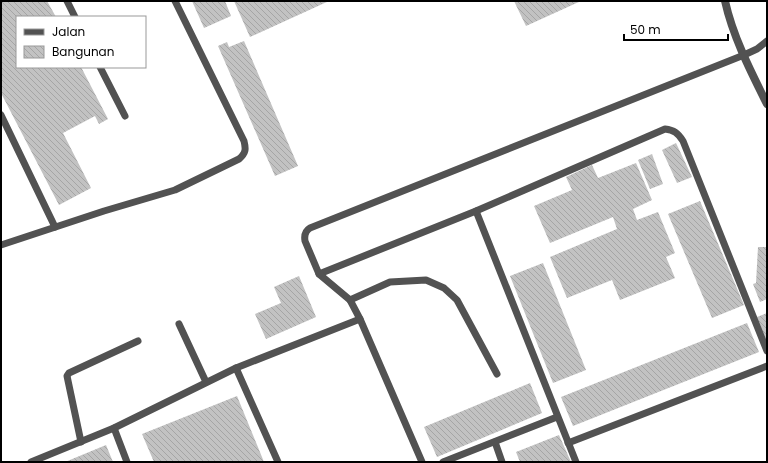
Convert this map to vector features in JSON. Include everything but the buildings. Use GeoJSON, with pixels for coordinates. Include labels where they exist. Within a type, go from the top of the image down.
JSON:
{"type":"FeatureCollection","features":[{"type":"Feature","properties":{"kind":"street"},"geometry":{"type":"LineString","coordinates":[[725,1],[728,14],[744,55],[767,104]]}},
{"type":"Feature","properties":{"kind":"lane"},"geometry":{"type":"LineString","coordinates":[[67,1],[74,16]]}},
{"type":"Feature","properties":{"kind":"lane"},"geometry":{"type":"LineString","coordinates":[[1,245],[175,190],[239,159],[244,155],[246,152],[244,141],[176,1]]}},
{"type":"Feature","properties":{"kind":"lane"},"geometry":{"type":"LineString","coordinates":[[422,462],[360,319],[350,300],[319,274],[308,252],[304,236],[307,231],[310,228],[744,55],[757,49],[767,41]]}},
{"type":"Feature","properties":{"kind":"lane"},"geometry":{"type":"LineString","coordinates":[[101,68],[125,116]]}},
{"type":"Feature","properties":{"kind":"lane"},"geometry":{"type":"LineString","coordinates":[[1,115],[55,227]]}},
{"type":"Feature","properties":{"kind":"lane"},"geometry":{"type":"LineString","coordinates":[[319,274],[476,211],[665,129],[676,131],[683,141],[767,352]]}},
{"type":"Feature","properties":{"kind":"lane"},"geometry":{"type":"LineString","coordinates":[[476,211],[576,462]]}},
{"type":"Feature","properties":{"kind":"lane"},"geometry":{"type":"LineString","coordinates":[[350,300],[390,282],[426,280],[444,288],[457,300],[497,374]]}},
{"type":"Feature","properties":{"kind":"lane"},"geometry":{"type":"LineString","coordinates":[[31,462],[114,428],[236,368],[360,319]]}},
{"type":"Feature","properties":{"kind":"lane"},"geometry":{"type":"LineString","coordinates":[[179,324],[206,382]]}},
{"type":"Feature","properties":{"kind":"lane"},"geometry":{"type":"LineString","coordinates":[[81,442],[67,376],[69,373],[138,341]]}},
{"type":"Feature","properties":{"kind":"lane"},"geometry":{"type":"LineString","coordinates":[[568,443],[767,366]]}},
{"type":"Feature","properties":{"kind":"lane"},"geometry":{"type":"LineString","coordinates":[[236,368],[278,462]]}},
{"type":"Feature","properties":{"kind":"lane"},"geometry":{"type":"LineString","coordinates":[[443,462],[557,417]]}},
{"type":"Feature","properties":{"kind":"lane"},"geometry":{"type":"LineString","coordinates":[[114,428],[127,462]]}},
{"type":"Feature","properties":{"kind":"lane"},"geometry":{"type":"LineString","coordinates":[[495,442],[502,462]]}}]}
